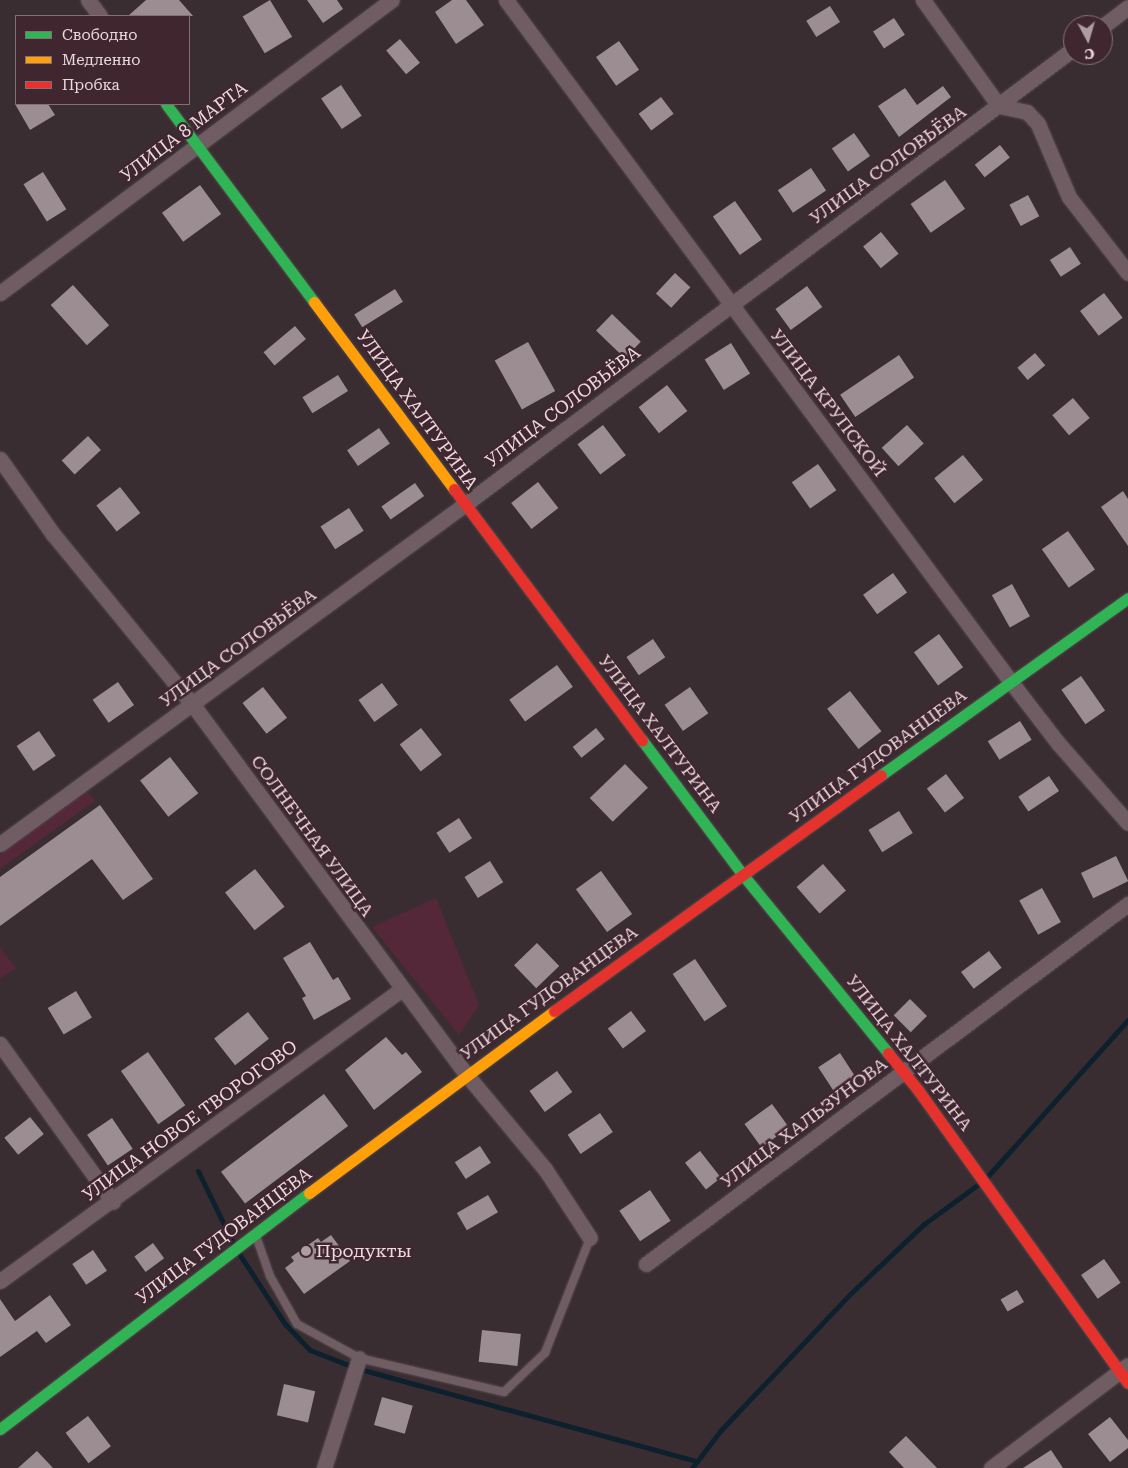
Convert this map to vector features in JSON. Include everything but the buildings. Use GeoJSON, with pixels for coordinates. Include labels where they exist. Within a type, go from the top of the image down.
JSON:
{"type":"FeatureCollection","features":[{"type":"Feature","properties":{"kind":"street"},"geometry":{"type":"LineString","coordinates":[[88,0],[99,15]]}},
{"type":"Feature","properties":{"kind":"street","name":"УЛИЦА 8 МАРТА"},"geometry":{"type":"LineString","coordinates":[[0,294],[391,0]]}},
{"type":"Feature","properties":{"kind":"street","name":"УЛИЦА КРУПСКОЙ"},"geometry":{"type":"LineString","coordinates":[[506,0],[1058,743],[1128,823]]}},
{"type":"Feature","properties":{"kind":"street"},"geometry":{"type":"LineString","coordinates":[[923,0],[999,106],[1027,112],[1038,124],[1069,197],[1128,272]]}},
{"type":"Feature","properties":{"kind":"street"},"geometry":{"type":"LineString","coordinates":[[1113,18],[1128,7]]}},
{"type":"Feature","properties":{"kind":"street","name":"УЛИЦА СОЛОВЬЁВА"},"geometry":{"type":"LineString","coordinates":[[0,844],[193,705],[464,505],[1063,57]]}},
{"type":"Feature","properties":{"kind":"street","name":"УЛИЦА ХАЛТУРИНА"},"geometry":{"type":"LineString","coordinates":[[167,105],[464,505],[743,875],[903,1072],[1125,1373]]}},
{"type":"Feature","properties":{"kind":"street","name":"СОЛНЕЧНАЯ УЛИЦА"},"geometry":{"type":"LineString","coordinates":[[0,459],[53,534],[193,705],[466,1074],[545,1169],[590,1238]]}},
{"type":"Feature","properties":{"kind":"street","name":"УЛИЦА ГУДОВАНЦЕВА"},"geometry":{"type":"LineString","coordinates":[[0,1429],[466,1074],[1128,598]]}},
{"type":"Feature","properties":{"kind":"street","name":"УЛИЦА ХАЛЬЗУНОВА"},"geometry":{"type":"LineString","coordinates":[[646,1264],[1128,904]]}},
{"type":"Feature","properties":{"kind":"street","name":"УЛИЦА НОВОЕ ТВОРОГОВО"},"geometry":{"type":"LineString","coordinates":[[0,1282],[113,1202],[402,989]]}},
{"type":"Feature","properties":{"kind":"street"},"geometry":{"type":"LineString","coordinates":[[0,1044],[113,1202]]}},
{"type":"Feature","properties":{"kind":"street"},"geometry":{"type":"LineString","coordinates":[[324,1468],[359,1358]]}},
{"type":"Feature","properties":{"kind":"street"},"geometry":{"type":"LineString","coordinates":[[991,1468],[1125,1373]]}},
{"type":"Feature","properties":{"kind":"lane"},"geometry":{"type":"LineString","coordinates":[[255,1235],[270,1276],[297,1324],[359,1358],[504,1392],[545,1353],[590,1238]]}},
{"type":"Feature","properties":{"kind":"shaded area"},"geometry":{"type":"Polygon","coordinates":[[[87,791],[95,801],[0,869],[0,855],[87,791]]]}},
{"type":"Feature","properties":{"kind":"shaded area"},"geometry":{"type":"Polygon","coordinates":[[[436,898],[479,1005],[459,1035],[372,927],[436,898]]]}},
{"type":"Feature","properties":{"kind":"shaded area"},"geometry":{"type":"Polygon","coordinates":[[[0,947],[16,968],[0,979],[0,947]]]}},
{"type":"Feature","properties":{"kind":"waterway"},"geometry":{"type":"LineString","coordinates":[[986,1178],[1128,1020]]}},
{"type":"Feature","properties":{"kind":"waterway"},"geometry":{"type":"LineString","coordinates":[[198,1171],[234,1245]]}},
{"type":"Feature","properties":{"kind":"waterway"},"geometry":{"type":"LineString","coordinates":[[692,1468],[721,1430],[850,1294],[924,1224],[980,1183]]}},
{"type":"Feature","properties":{"kind":"waterway"},"geometry":{"type":"LineString","coordinates":[[238,1252],[285,1324],[310,1350],[356,1368],[697,1461]]}},
{"type":"Feature","properties":{"kind":"traffic: fast"},"geometry":{"type":"LineString","coordinates":[[167,105],[314,302]]}},
{"type":"Feature","properties":{"kind":"traffic: fast"},"geometry":{"type":"LineString","coordinates":[[881,775],[1128,598]]}},
{"type":"Feature","properties":{"kind":"traffic: fast"},"geometry":{"type":"LineString","coordinates":[[642,740],[743,875],[888,1053]]}},
{"type":"Feature","properties":{"kind":"traffic: fast"},"geometry":{"type":"LineString","coordinates":[[0,1429],[309,1193]]}},
{"type":"Feature","properties":{"kind":"traffic: slow"},"geometry":{"type":"LineString","coordinates":[[314,302],[454,489]]}},
{"type":"Feature","properties":{"kind":"traffic: slow"},"geometry":{"type":"LineString","coordinates":[[309,1193],[554,1011]]}},
{"type":"Feature","properties":{"kind":"traffic: jam"},"geometry":{"type":"LineString","coordinates":[[454,489],[642,740]]}},
{"type":"Feature","properties":{"kind":"traffic: jam"},"geometry":{"type":"LineString","coordinates":[[554,1011],[881,775]]}},
{"type":"Feature","properties":{"kind":"traffic: jam"},"geometry":{"type":"LineString","coordinates":[[888,1053],[918,1090],[1128,1383]]}},
{"type":"Feature","properties":{"kind":"place","name":"Продукты"},"geometry":{"type":"Point","coordinates":[306,1251]}}]}
